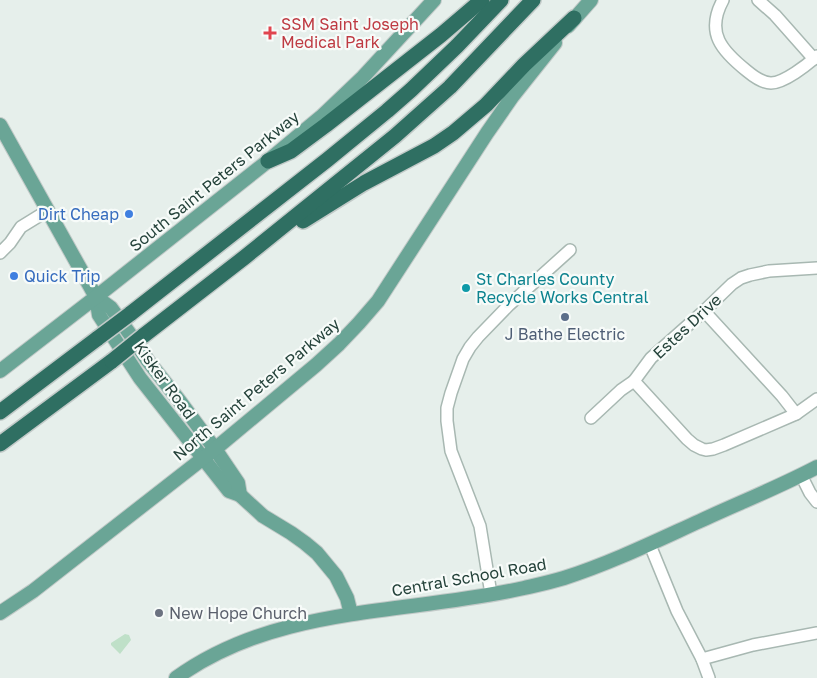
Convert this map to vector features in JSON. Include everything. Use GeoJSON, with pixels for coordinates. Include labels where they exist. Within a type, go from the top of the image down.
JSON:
{"type":"FeatureCollection","features":[{"type":"Feature","properties":{"kind":"highway"},"geometry":{"type":"LineString","coordinates":[[268,161],[291,151],[319,130],[441,35],[482,0]]}},
{"type":"Feature","properties":{"kind":"highway"},"geometry":{"type":"LineString","coordinates":[[0,412],[130,314],[382,116],[440,63],[501,0]]}},
{"type":"Feature","properties":{"kind":"highway"},"geometry":{"type":"LineString","coordinates":[[0,444],[112,361],[395,136],[471,66],[534,0]]}},
{"type":"Feature","properties":{"kind":"highway"},"geometry":{"type":"LineString","coordinates":[[244,257],[364,183],[434,146],[453,133],[486,105],[524,65],[574,18]]}},
{"type":"Feature","properties":{"kind":"main road","name":"South Saint Peters Parkway"},"geometry":{"type":"LineString","coordinates":[[0,371],[268,161],[321,117],[362,77],[434,0]]}},
{"type":"Feature","properties":{"kind":"main road","name":"North Saint Peters Parkway"},"geometry":{"type":"LineString","coordinates":[[0,613],[33,591],[215,450],[339,344],[378,300],[512,97],[574,18],[591,0]]}},
{"type":"Feature","properties":{"kind":"main road","name":"Kisker Road"},"geometry":{"type":"LineString","coordinates":[[0,125],[96,297],[100,315],[140,378],[229,491],[240,495],[262,516],[306,543],[317,553],[336,576],[347,598],[351,614]]}},
{"type":"Feature","properties":{"kind":"main road","name":"Kisker Road"},"geometry":{"type":"LineString","coordinates":[[96,297],[111,308],[148,361],[178,399],[238,483],[240,495]]}},
{"type":"Feature","properties":{"kind":"main road","name":"Central School Road"},"geometry":{"type":"LineString","coordinates":[[176,678],[216,654],[246,640],[287,626],[351,614],[491,594],[564,578],[650,545],[817,467]]}},
{"type":"Feature","properties":{"kind":"street"},"geometry":{"type":"LineString","coordinates":[[723,0],[717,10],[715,26],[718,40],[735,62],[753,76],[772,84],[787,78],[816,58],[758,0]]}},
{"type":"Feature","properties":{"kind":"street"},"geometry":{"type":"LineString","coordinates":[[0,253],[21,227],[47,211]]}},
{"type":"Feature","properties":{"kind":"street"},"geometry":{"type":"LineString","coordinates":[[491,594],[480,526],[451,451],[447,408],[462,359],[470,347],[509,305],[570,250]]}},
{"type":"Feature","properties":{"kind":"street","name":"Estes Drive"},"geometry":{"type":"LineString","coordinates":[[592,418],[621,390],[634,381],[651,358],[741,278],[769,270],[817,268]]}},
{"type":"Feature","properties":{"kind":"street"},"geometry":{"type":"LineString","coordinates":[[704,311],[782,396],[796,414]]}},
{"type":"Feature","properties":{"kind":"street"},"geometry":{"type":"LineString","coordinates":[[634,381],[686,439],[702,449],[714,449],[724,446],[796,414],[817,399]]}},
{"type":"Feature","properties":{"kind":"street"},"geometry":{"type":"LineString","coordinates":[[802,475],[810,493],[817,502]]}},
{"type":"Feature","properties":{"kind":"street"},"geometry":{"type":"LineString","coordinates":[[650,545],[709,678]]}},
{"type":"Feature","properties":{"kind":"street"},"geometry":{"type":"LineString","coordinates":[[702,659],[753,645],[817,633]]}},
{"type":"Feature","properties":{"kind":"green space"},"geometry":{"type":"Polygon","coordinates":[[[125,634],[129,635],[131,640],[120,654],[111,643],[125,634]]]}},
{"type":"Feature","properties":{"kind":"place","name":"SSM Saint Joseph Medical Park"},"geometry":{"type":"Point","coordinates":[270,33]}},
{"type":"Feature","properties":{"kind":"place","name":"Dirt Cheap"},"geometry":{"type":"Point","coordinates":[129,214]}},
{"type":"Feature","properties":{"kind":"place","name":"Quick Trip"},"geometry":{"type":"Point","coordinates":[14,276]}},
{"type":"Feature","properties":{"kind":"place","name":"St Charles County Recycle Works Central"},"geometry":{"type":"Point","coordinates":[466,288]}},
{"type":"Feature","properties":{"kind":"place","name":"J Bathe Electric"},"geometry":{"type":"Point","coordinates":[565,317]}},
{"type":"Feature","properties":{"kind":"place","name":"New Hope Church"},"geometry":{"type":"Point","coordinates":[159,613]}}]}
